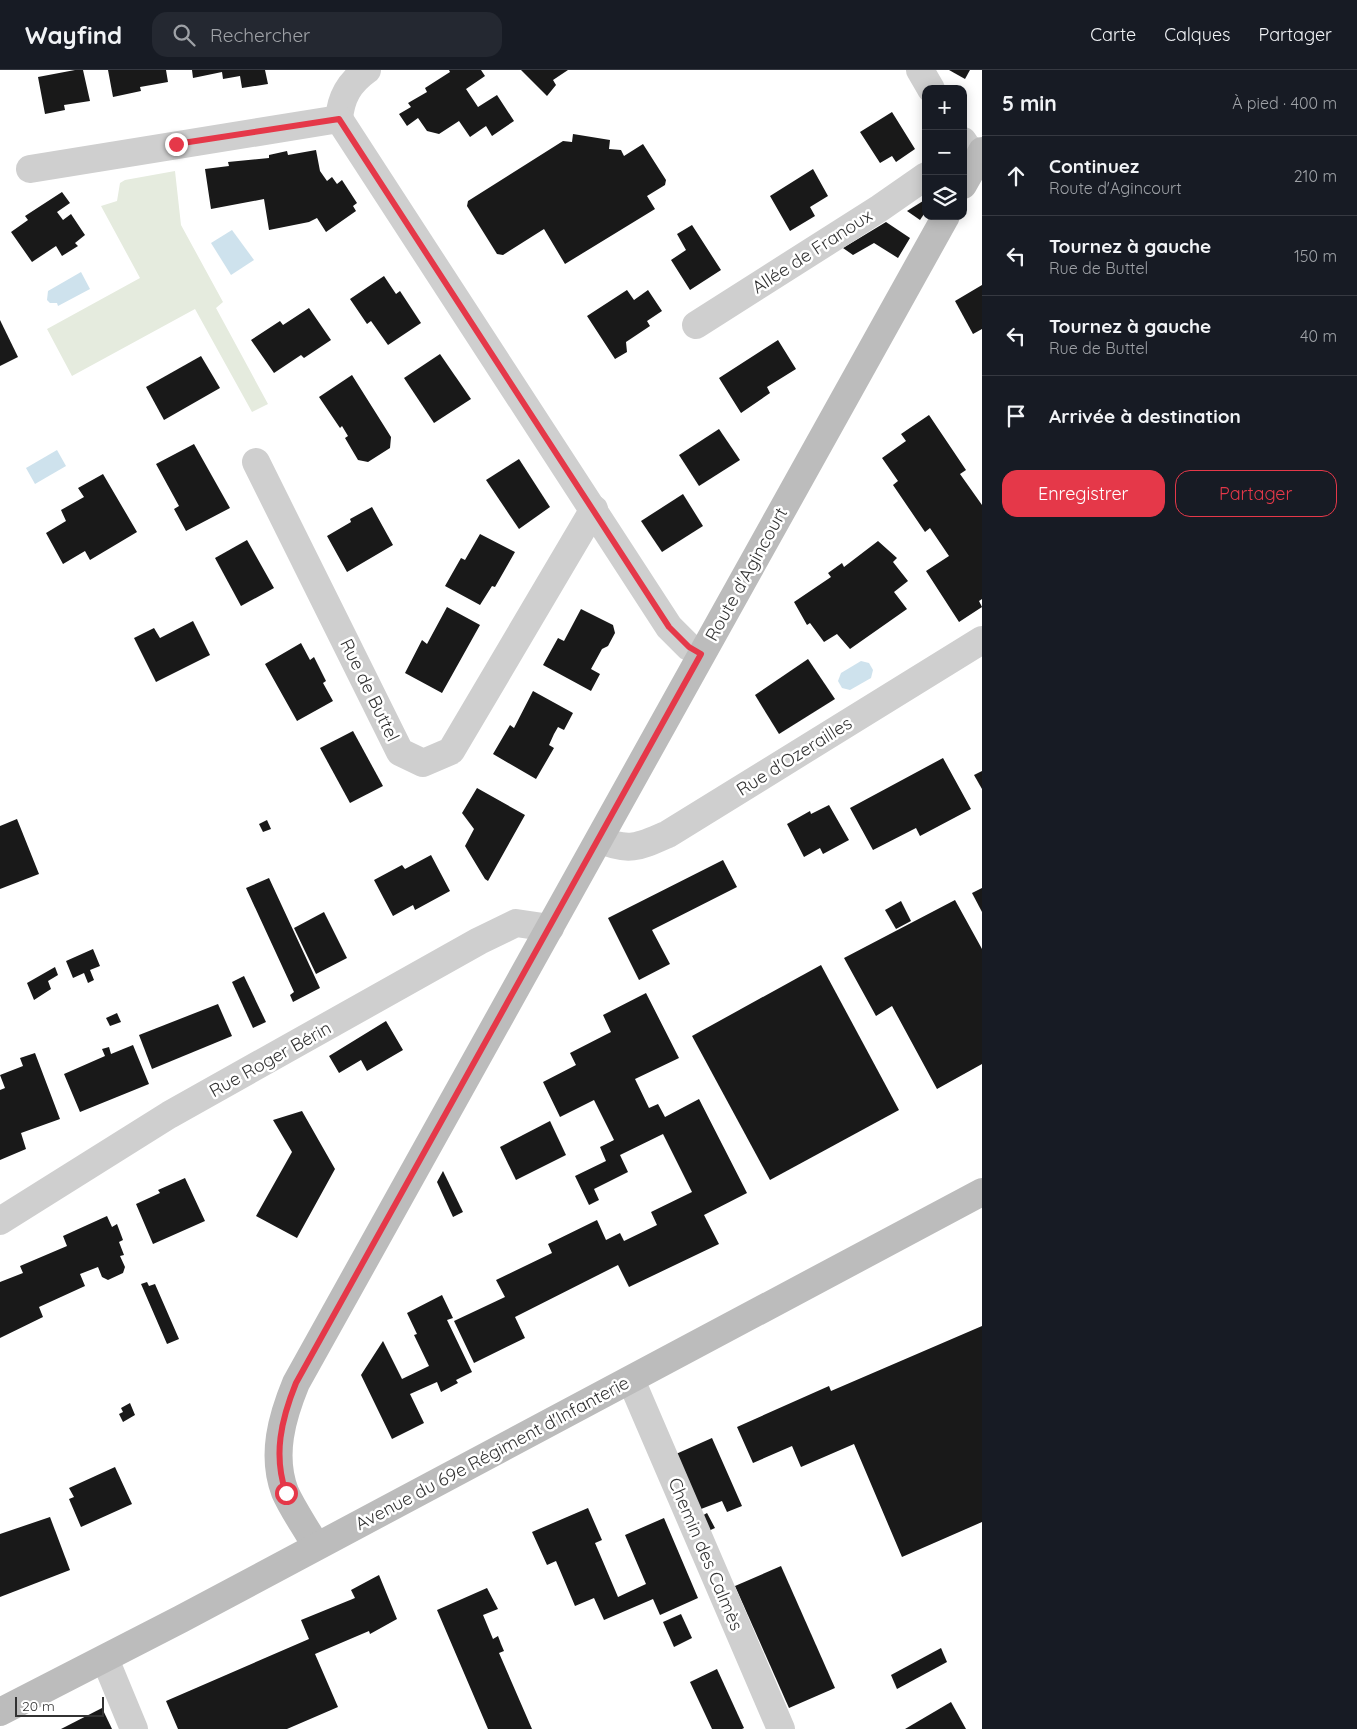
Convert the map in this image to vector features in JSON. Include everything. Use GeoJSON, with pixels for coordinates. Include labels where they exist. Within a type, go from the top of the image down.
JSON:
{"type":"FeatureCollection","features":[{"type":"Feature","properties":{"kind":"street"},"geometry":{"type":"LineString","coordinates":[[367,70],[353,80],[340,106],[339,119],[669,627],[689,647],[701,654]]}},
{"type":"Feature","properties":{"kind":"street"},"geometry":{"type":"LineString","coordinates":[[920,70],[929,85]]}},
{"type":"Feature","properties":{"kind":"street"},"geometry":{"type":"LineString","coordinates":[[30,169],[339,119]]}},
{"type":"Feature","properties":{"kind":"street"},"geometry":{"type":"LineString","coordinates":[[966,175],[975,149]]}},
{"type":"Feature","properties":{"kind":"street","name":"Allée de Franoux"},"geometry":{"type":"LineString","coordinates":[[696,325],[872,213],[922,176]]}},
{"type":"Feature","properties":{"kind":"street","name":"Route d'Agincourt"},"geometry":{"type":"LineString","coordinates":[[316,1546],[286,1493],[280,1476],[280,1431],[288,1402],[296,1383],[944,220]]}},
{"type":"Feature","properties":{"kind":"street","name":"Rue de Buttel"},"geometry":{"type":"LineString","coordinates":[[256,462],[400,752],[423,762],[451,751],[594,509]]}},
{"type":"Feature","properties":{"kind":"street","name":"Rue d'Ozerailles"},"geometry":{"type":"LineString","coordinates":[[600,839],[624,848],[646,844],[668,834],[982,640]]}},
{"type":"Feature","properties":{"kind":"street","name":"Rue Roger Bérin"},"geometry":{"type":"LineString","coordinates":[[0,1221],[169,1115],[479,941],[516,923],[550,928]]}},
{"type":"Feature","properties":{"kind":"street","name":"Avenue du 69e Régiment d'Infanterie"},"geometry":{"type":"LineString","coordinates":[[0,1712],[105,1659],[982,1192]]}},
{"type":"Feature","properties":{"kind":"street","name":"Chemin des Calmès"},"geometry":{"type":"LineString","coordinates":[[630,1380],[781,1729]]}},
{"type":"Feature","properties":{"kind":"street"},"geometry":{"type":"LineString","coordinates":[[105,1659],[134,1729]]}},
{"type":"Feature","properties":{"kind":"shaded area"},"geometry":{"type":"Polygon","coordinates":[[[175,171],[181,225],[223,302],[216,308],[268,404],[252,412],[195,309],[72,376],[47,329],[140,278],[101,206],[117,201],[120,183],[125,180],[175,171]]]}},
{"type":"Feature","properties":{"kind":"water"},"geometry":{"type":"Polygon","coordinates":[[[232,230],[254,260],[231,275],[211,243],[232,230]]]}},
{"type":"Feature","properties":{"kind":"water"},"geometry":{"type":"Polygon","coordinates":[[[81,272],[90,289],[58,306],[57,303],[50,303],[47,300],[48,291],[81,272]]]}},
{"type":"Feature","properties":{"kind":"water"},"geometry":{"type":"Polygon","coordinates":[[[57,450],[66,466],[35,484],[26,468],[57,450]]]}},
{"type":"Feature","properties":{"kind":"water"},"geometry":{"type":"Polygon","coordinates":[[[861,661],[869,663],[873,670],[871,678],[850,690],[842,688],[838,681],[841,673],[861,661]]]}},
{"type":"Feature","properties":{"kind":"building"},"geometry":{"type":"Polygon","coordinates":[[[83,70],[90,101],[64,105],[65,110],[45,114],[38,77],[83,70]]]}},
{"type":"Feature","properties":{"kind":"building"},"geometry":{"type":"Polygon","coordinates":[[[108,70],[166,70],[168,82],[140,87],[141,91],[113,97],[108,70]]]}},
{"type":"Feature","properties":{"kind":"building"},"geometry":{"type":"Polygon","coordinates":[[[192,70],[265,70],[268,84],[242,88],[240,76],[223,79],[222,72],[193,78],[192,70]]]}},
{"type":"Feature","properties":{"kind":"building"},"geometry":{"type":"Polygon","coordinates":[[[449,70],[481,70],[485,76],[466,89],[478,107],[497,95],[514,121],[492,136],[486,126],[470,137],[459,121],[439,134],[427,131],[418,118],[407,126],[399,114],[411,107],[408,103],[427,92],[425,88],[450,72],[449,70]]]}},
{"type":"Feature","properties":{"kind":"building"},"geometry":{"type":"Polygon","coordinates":[[[521,70],[568,70],[553,80],[556,85],[547,96],[521,70]]]}},
{"type":"Feature","properties":{"kind":"building"},"geometry":{"type":"Polygon","coordinates":[[[949,70],[970,70],[965,79],[949,70]]]}},
{"type":"Feature","properties":{"kind":"building"},"geometry":{"type":"Polygon","coordinates":[[[892,112],[915,149],[896,162],[892,156],[880,163],[860,132],[892,112]]]}},
{"type":"Feature","properties":{"kind":"building"},"geometry":{"type":"Polygon","coordinates":[[[573,134],[610,140],[609,149],[621,150],[624,156],[643,144],[666,180],[665,185],[647,196],[655,209],[565,264],[544,229],[503,255],[497,254],[467,206],[468,201],[563,141],[572,142],[573,134]]]}},
{"type":"Feature","properties":{"kind":"building"},"geometry":{"type":"Polygon","coordinates":[[[316,150],[320,171],[327,181],[332,177],[337,184],[342,180],[357,203],[353,206],[356,211],[326,232],[317,218],[309,222],[269,230],[264,199],[211,209],[205,169],[229,166],[228,162],[269,158],[269,155],[287,151],[288,155],[316,150]]]}},
{"type":"Feature","properties":{"kind":"building"},"geometry":{"type":"Polygon","coordinates":[[[813,169],[828,196],[810,207],[815,216],[790,231],[770,196],[813,169]]]}},
{"type":"Feature","properties":{"kind":"building"},"geometry":{"type":"Polygon","coordinates":[[[62,192],[70,203],[57,212],[63,220],[71,214],[85,235],[75,243],[78,246],[62,256],[56,246],[32,262],[11,232],[28,220],[25,216],[62,192]]]}},
{"type":"Feature","properties":{"kind":"building"},"geometry":{"type":"Polygon","coordinates":[[[922,202],[922,217],[920,220],[907,211],[922,202]]]}},
{"type":"Feature","properties":{"kind":"building"},"geometry":{"type":"Polygon","coordinates":[[[886,222],[910,238],[898,258],[874,243],[853,255],[843,248],[886,222]]]}},
{"type":"Feature","properties":{"kind":"building"},"geometry":{"type":"Polygon","coordinates":[[[692,225],[721,270],[690,290],[671,260],[686,250],[677,234],[692,225]]]}},
{"type":"Feature","properties":{"kind":"building"},"geometry":{"type":"Polygon","coordinates":[[[384,276],[396,294],[400,291],[421,323],[388,345],[371,321],[367,324],[350,299],[384,276]]]}},
{"type":"Feature","properties":{"kind":"building"},"geometry":{"type":"Polygon","coordinates":[[[982,285],[982,329],[973,334],[955,301],[982,285]]]}},
{"type":"Feature","properties":{"kind":"building"},"geometry":{"type":"Polygon","coordinates":[[[627,290],[634,300],[648,290],[662,311],[647,321],[650,326],[626,342],[627,352],[615,359],[587,316],[627,290]]]}},
{"type":"Feature","properties":{"kind":"building"},"geometry":{"type":"Polygon","coordinates":[[[309,308],[331,340],[304,358],[301,355],[274,373],[251,340],[280,321],[283,325],[309,308]]]}},
{"type":"Feature","properties":{"kind":"building"},"geometry":{"type":"Polygon","coordinates":[[[0,320],[18,357],[0,366],[0,320]]]}},
{"type":"Feature","properties":{"kind":"building"},"geometry":{"type":"Polygon","coordinates":[[[778,340],[796,369],[767,387],[770,393],[741,413],[719,378],[778,340]]]}},
{"type":"Feature","properties":{"kind":"building"},"geometry":{"type":"Polygon","coordinates":[[[440,354],[471,399],[434,423],[404,378],[440,354]]]}},
{"type":"Feature","properties":{"kind":"building"},"geometry":{"type":"Polygon","coordinates":[[[201,356],[220,388],[164,420],[146,387],[201,356]]]}},
{"type":"Feature","properties":{"kind":"building"},"geometry":{"type":"Polygon","coordinates":[[[352,375],[391,437],[390,448],[368,462],[358,460],[345,438],[348,436],[342,426],[340,428],[319,397],[352,375]]]}},
{"type":"Feature","properties":{"kind":"building"},"geometry":{"type":"Polygon","coordinates":[[[929,415],[966,470],[960,474],[982,505],[982,599],[979,601],[982,607],[959,622],[926,571],[949,556],[930,528],[925,532],[893,485],[898,481],[882,458],[906,441],[901,434],[929,415]]]}},
{"type":"Feature","properties":{"kind":"building"},"geometry":{"type":"Polygon","coordinates":[[[719,429],[740,460],[699,486],[679,455],[719,429]]]}},
{"type":"Feature","properties":{"kind":"building"},"geometry":{"type":"Polygon","coordinates":[[[194,444],[230,508],[186,531],[174,509],[179,506],[156,464],[194,444]]]}},
{"type":"Feature","properties":{"kind":"building"},"geometry":{"type":"Polygon","coordinates":[[[519,459],[550,507],[519,529],[486,480],[519,459]]]}},
{"type":"Feature","properties":{"kind":"building"},"geometry":{"type":"Polygon","coordinates":[[[103,474],[137,532],[90,560],[85,551],[63,564],[46,533],[66,521],[61,510],[84,497],[78,488],[103,474]]]}},
{"type":"Feature","properties":{"kind":"building"},"geometry":{"type":"Polygon","coordinates":[[[683,494],[703,526],[662,552],[641,521],[683,494]]]}},
{"type":"Feature","properties":{"kind":"building"},"geometry":{"type":"Polygon","coordinates":[[[372,507],[393,545],[347,572],[327,536],[351,522],[350,519],[372,507]]]}},
{"type":"Feature","properties":{"kind":"building"},"geometry":{"type":"Polygon","coordinates":[[[480,534],[515,552],[495,587],[492,586],[480,605],[445,586],[461,558],[465,560],[480,534]]]}},
{"type":"Feature","properties":{"kind":"building"},"geometry":{"type":"Polygon","coordinates":[[[247,540],[274,588],[241,606],[215,558],[247,540]]]}},
{"type":"Feature","properties":{"kind":"building"},"geometry":{"type":"Polygon","coordinates":[[[878,541],[897,558],[893,562],[908,581],[894,592],[907,609],[850,649],[837,634],[824,642],[810,623],[807,625],[794,602],[831,577],[828,573],[842,563],[844,567],[878,541]]]}},
{"type":"Feature","properties":{"kind":"building"},"geometry":{"type":"Polygon","coordinates":[[[447,607],[480,625],[442,693],[405,673],[422,640],[427,644],[447,607]]]}},
{"type":"Feature","properties":{"kind":"building"},"geometry":{"type":"Polygon","coordinates":[[[581,609],[613,625],[615,633],[608,646],[602,649],[591,669],[600,674],[591,691],[543,665],[558,638],[564,641],[581,609]]]}},
{"type":"Feature","properties":{"kind":"building"},"geometry":{"type":"Polygon","coordinates":[[[193,621],[210,655],[156,682],[134,638],[154,628],[160,638],[193,621]]]}},
{"type":"Feature","properties":{"kind":"building"},"geometry":{"type":"Polygon","coordinates":[[[301,643],[310,660],[314,657],[326,681],[323,683],[333,701],[297,721],[265,664],[301,643]]]}},
{"type":"Feature","properties":{"kind":"building"},"geometry":{"type":"Polygon","coordinates":[[[808,659],[835,699],[779,734],[755,695],[808,659]]]}},
{"type":"Feature","properties":{"kind":"building"},"geometry":{"type":"Polygon","coordinates":[[[533,691],[573,713],[564,730],[558,727],[554,734],[549,745],[554,748],[536,779],[493,754],[510,725],[514,728],[533,691]]]}},
{"type":"Feature","properties":{"kind":"building"},"geometry":{"type":"Polygon","coordinates":[[[353,731],[383,786],[350,803],[320,748],[353,731]]]}},
{"type":"Feature","properties":{"kind":"building"},"geometry":{"type":"Polygon","coordinates":[[[943,758],[971,809],[920,836],[916,828],[873,850],[850,808],[943,758]]]}},
{"type":"Feature","properties":{"kind":"building"},"geometry":{"type":"Polygon","coordinates":[[[982,771],[982,789],[974,775],[982,771]]]}},
{"type":"Feature","properties":{"kind":"building"},"geometry":{"type":"Polygon","coordinates":[[[477,788],[525,815],[488,881],[465,846],[474,829],[462,813],[477,788]]]}},
{"type":"Feature","properties":{"kind":"building"},"geometry":{"type":"Polygon","coordinates":[[[829,805],[849,840],[823,854],[820,848],[804,857],[787,824],[810,811],[811,814],[829,805]]]}},
{"type":"Feature","properties":{"kind":"building"},"geometry":{"type":"Polygon","coordinates":[[[17,819],[39,874],[0,889],[0,826],[17,819]]]}},
{"type":"Feature","properties":{"kind":"building"},"geometry":{"type":"Polygon","coordinates":[[[267,820],[271,829],[263,832],[259,824],[267,820]]]}},
{"type":"Feature","properties":{"kind":"building"},"geometry":{"type":"Polygon","coordinates":[[[431,855],[450,891],[415,910],[413,905],[393,916],[374,880],[402,865],[405,869],[431,855]]]}},
{"type":"Feature","properties":{"kind":"building"},"geometry":{"type":"Polygon","coordinates":[[[723,860],[737,887],[652,930],[670,964],[639,980],[608,918],[723,860]]]}},
{"type":"Feature","properties":{"kind":"building"},"geometry":{"type":"Polygon","coordinates":[[[269,878],[320,988],[293,1002],[290,995],[294,992],[246,888],[269,878]]]}},
{"type":"Feature","properties":{"kind":"building"},"geometry":{"type":"Polygon","coordinates":[[[982,888],[982,912],[972,893],[982,888]]]}},
{"type":"Feature","properties":{"kind":"building"},"geometry":{"type":"Polygon","coordinates":[[[955,900],[982,949],[982,1064],[937,1089],[892,1006],[876,1016],[844,958],[955,900]]]}},
{"type":"Feature","properties":{"kind":"building"},"geometry":{"type":"Polygon","coordinates":[[[901,901],[911,921],[896,929],[885,910],[901,901]]]}},
{"type":"Feature","properties":{"kind":"building"},"geometry":{"type":"Polygon","coordinates":[[[324,912],[347,958],[316,974],[294,928],[324,912]]]}},
{"type":"Feature","properties":{"kind":"building"},"geometry":{"type":"Polygon","coordinates":[[[93,949],[100,966],[90,970],[94,980],[88,983],[84,973],[73,978],[66,961],[93,949]]]}},
{"type":"Feature","properties":{"kind":"building"},"geometry":{"type":"Polygon","coordinates":[[[821,965],[899,1110],[770,1180],[692,1036],[821,965]]]}},
{"type":"Feature","properties":{"kind":"building"},"geometry":{"type":"Polygon","coordinates":[[[55,967],[58,975],[48,981],[51,989],[34,1000],[27,983],[55,967]]]}},
{"type":"Feature","properties":{"kind":"building"},"geometry":{"type":"Polygon","coordinates":[[[244,976],[266,1022],[253,1028],[232,982],[244,976]]]}},
{"type":"Feature","properties":{"kind":"building"},"geometry":{"type":"Polygon","coordinates":[[[646,993],[679,1058],[635,1079],[649,1108],[658,1104],[665,1117],[699,1099],[747,1193],[704,1215],[719,1244],[629,1287],[618,1265],[515,1317],[525,1338],[474,1363],[454,1321],[505,1297],[496,1280],[552,1253],[548,1244],[597,1220],[606,1240],[620,1233],[624,1241],[657,1225],[651,1212],[692,1192],[663,1134],[620,1155],[628,1172],[594,1189],[599,1200],[589,1205],[575,1176],[606,1161],[600,1147],[614,1140],[594,1100],[560,1117],[543,1082],[576,1065],[570,1053],[611,1032],[603,1015],[646,993]]]}},
{"type":"Feature","properties":{"kind":"building"},"geometry":{"type":"Polygon","coordinates":[[[218,1004],[232,1036],[152,1069],[139,1035],[218,1004]]]}},
{"type":"Feature","properties":{"kind":"building"},"geometry":{"type":"Polygon","coordinates":[[[117,1013],[121,1022],[110,1026],[106,1018],[117,1013]]]}},
{"type":"Feature","properties":{"kind":"building"},"geometry":{"type":"Polygon","coordinates":[[[386,1021],[403,1050],[367,1071],[361,1060],[339,1073],[329,1056],[386,1021]]]}},
{"type":"Feature","properties":{"kind":"building"},"geometry":{"type":"Polygon","coordinates":[[[133,1045],[149,1084],[80,1112],[64,1074],[105,1056],[102,1049],[109,1047],[111,1054],[133,1045]]]}},
{"type":"Feature","properties":{"kind":"building"},"geometry":{"type":"Polygon","coordinates":[[[35,1053],[60,1119],[21,1133],[26,1149],[0,1160],[0,1090],[5,1088],[0,1075],[23,1066],[20,1058],[35,1053]]]}},
{"type":"Feature","properties":{"kind":"building"},"geometry":{"type":"Polygon","coordinates":[[[302,1111],[335,1169],[297,1238],[256,1216],[292,1152],[273,1120],[302,1111]]]}},
{"type":"Feature","properties":{"kind":"building"},"geometry":{"type":"Polygon","coordinates":[[[550,1121],[566,1155],[516,1180],[500,1147],[550,1121]]]}},
{"type":"Feature","properties":{"kind":"building"},"geometry":{"type":"Polygon","coordinates":[[[443,1171],[463,1212],[453,1217],[437,1182],[443,1171]]]}},
{"type":"Feature","properties":{"kind":"building"},"geometry":{"type":"Polygon","coordinates":[[[185,1178],[205,1221],[153,1244],[136,1204],[160,1193],[158,1190],[185,1178]]]}},
{"type":"Feature","properties":{"kind":"building"},"geometry":{"type":"Polygon","coordinates":[[[107,1216],[112,1227],[117,1224],[123,1240],[119,1242],[124,1255],[120,1256],[125,1267],[123,1273],[108,1280],[102,1277],[98,1267],[80,1274],[85,1286],[39,1307],[43,1317],[0,1338],[0,1282],[23,1273],[20,1266],[67,1246],[63,1236],[107,1216]]]}},
{"type":"Feature","properties":{"kind":"building"},"geometry":{"type":"Polygon","coordinates":[[[147,1282],[149,1286],[155,1284],[179,1339],[167,1344],[141,1284],[147,1282]]]}},
{"type":"Feature","properties":{"kind":"building"},"geometry":{"type":"Polygon","coordinates":[[[442,1295],[453,1318],[447,1320],[472,1372],[456,1380],[458,1383],[441,1392],[437,1382],[410,1394],[424,1423],[392,1439],[361,1375],[383,1341],[402,1379],[429,1366],[414,1335],[417,1334],[407,1313],[442,1295]]]}},
{"type":"Feature","properties":{"kind":"building"},"geometry":{"type":"Polygon","coordinates":[[[982,1326],[982,1522],[902,1557],[854,1444],[801,1467],[792,1446],[753,1463],[737,1427],[829,1386],[831,1391],[982,1326]]]}},
{"type":"Feature","properties":{"kind":"building"},"geometry":{"type":"Polygon","coordinates":[[[130,1403],[135,1415],[123,1422],[119,1414],[123,1412],[121,1408],[130,1403]]]}},
{"type":"Feature","properties":{"kind":"building"},"geometry":{"type":"Polygon","coordinates":[[[712,1438],[742,1506],[727,1512],[722,1501],[701,1509],[676,1454],[712,1438]]]}},
{"type":"Feature","properties":{"kind":"building"},"geometry":{"type":"Polygon","coordinates":[[[115,1467],[132,1504],[81,1527],[69,1499],[74,1497],[69,1488],[115,1467]]]}},
{"type":"Feature","properties":{"kind":"building"},"geometry":{"type":"Polygon","coordinates":[[[588,1508],[602,1540],[595,1543],[618,1597],[646,1584],[625,1535],[664,1518],[698,1598],[660,1615],[653,1599],[604,1620],[594,1598],[575,1606],[556,1561],[547,1565],[532,1532],[588,1508]]]}},
{"type":"Feature","properties":{"kind":"building"},"geometry":{"type":"Polygon","coordinates":[[[707,1513],[715,1528],[706,1532],[700,1517],[707,1513]]]}},
{"type":"Feature","properties":{"kind":"building"},"geometry":{"type":"Polygon","coordinates":[[[50,1517],[70,1570],[0,1597],[0,1534],[50,1517]]]}},
{"type":"Feature","properties":{"kind":"building"},"geometry":{"type":"Polygon","coordinates":[[[781,1566],[835,1688],[789,1708],[735,1586],[781,1566]]]}},
{"type":"Feature","properties":{"kind":"building"},"geometry":{"type":"Polygon","coordinates":[[[379,1575],[397,1619],[370,1634],[369,1631],[315,1654],[338,1707],[287,1729],[178,1729],[166,1701],[309,1639],[301,1620],[355,1598],[351,1590],[379,1575]]]}},
{"type":"Feature","properties":{"kind":"building"},"geometry":{"type":"Polygon","coordinates":[[[487,1588],[498,1609],[483,1615],[493,1639],[498,1636],[504,1651],[499,1653],[532,1729],[488,1729],[437,1610],[487,1588]]]}},
{"type":"Feature","properties":{"kind":"building"},"geometry":{"type":"Polygon","coordinates":[[[681,1614],[692,1638],[674,1647],[663,1622],[681,1614]]]}},
{"type":"Feature","properties":{"kind":"building"},"geometry":{"type":"Polygon","coordinates":[[[941,1648],[947,1662],[897,1689],[891,1675],[941,1648]]]}},
{"type":"Feature","properties":{"kind":"building"},"geometry":{"type":"Polygon","coordinates":[[[717,1669],[744,1728],[742,1729],[712,1729],[690,1682],[717,1669]]]}},
{"type":"Feature","properties":{"kind":"building"},"geometry":{"type":"Polygon","coordinates":[[[951,1702],[966,1729],[905,1729],[951,1702]]]}},
{"type":"Feature","properties":{"kind":"building"},"geometry":{"type":"Polygon","coordinates":[[[102,1708],[112,1729],[61,1729],[102,1708]]]}},
{"type":"Feature","properties":{"kind":"route"},"geometry":{"type":"LineString","coordinates":[[176,144],[339,119],[669,627],[689,647],[701,654],[600,839],[296,1383],[288,1402],[280,1431],[280,1476],[286,1493]]}}]}
